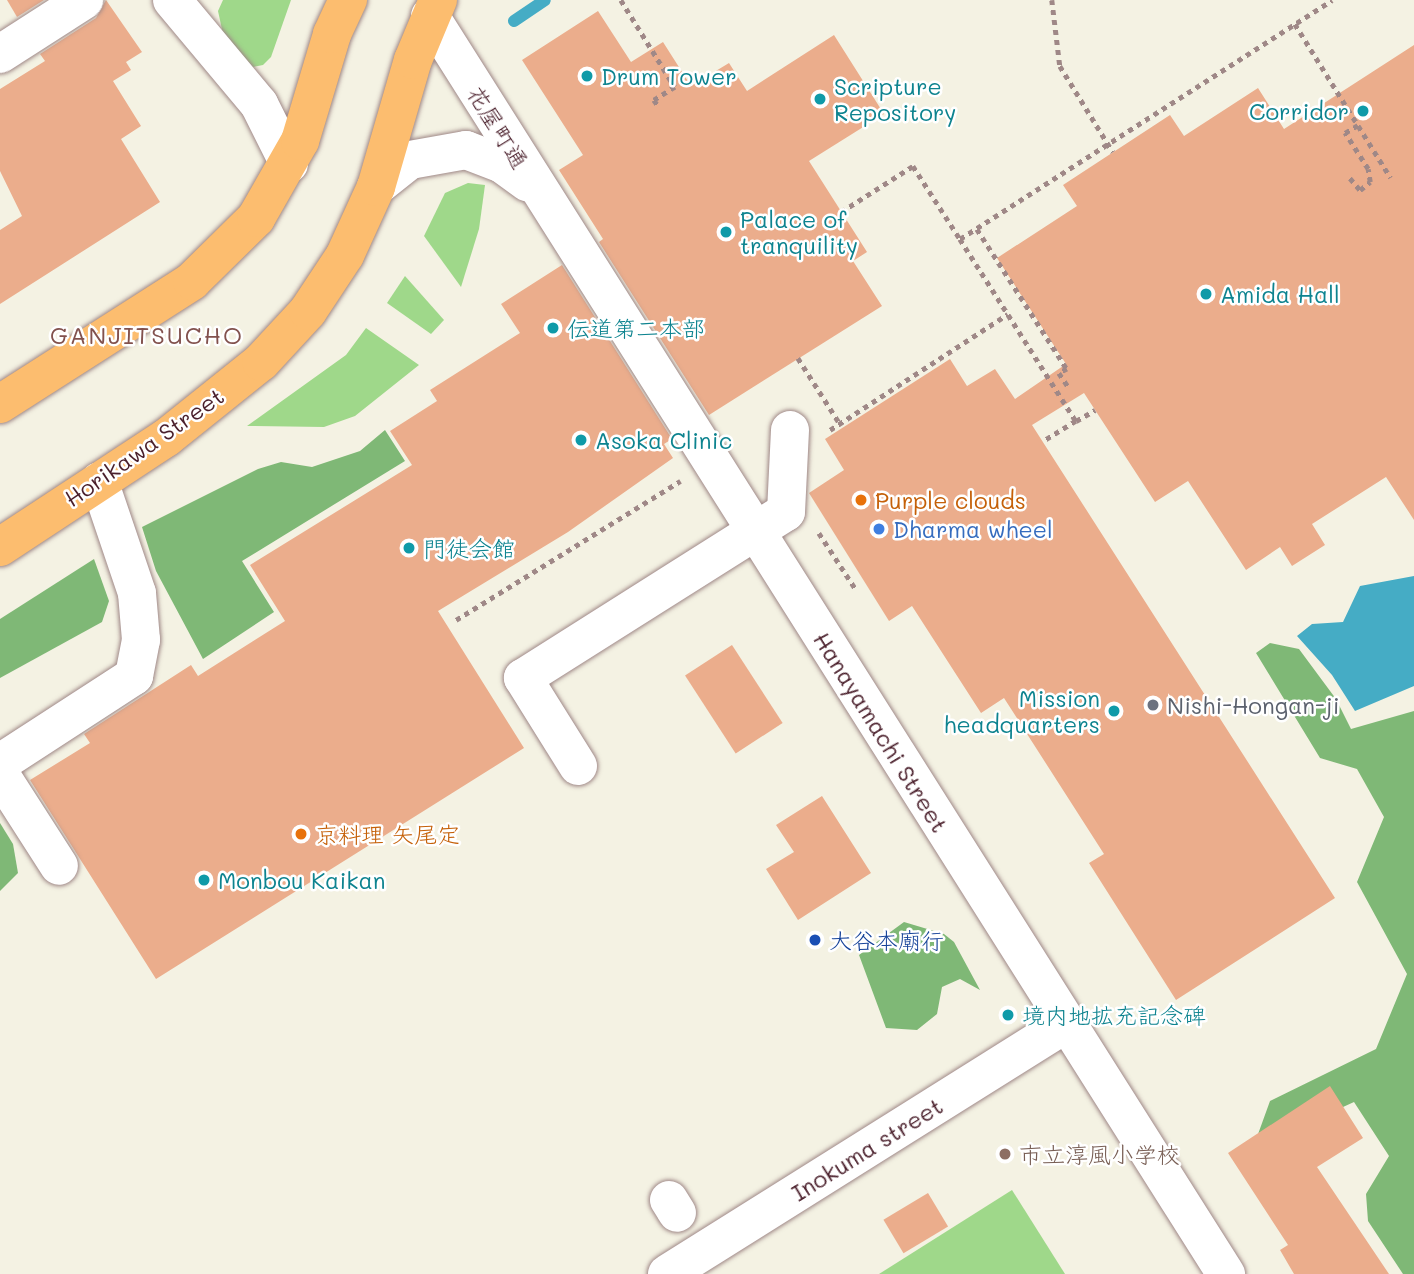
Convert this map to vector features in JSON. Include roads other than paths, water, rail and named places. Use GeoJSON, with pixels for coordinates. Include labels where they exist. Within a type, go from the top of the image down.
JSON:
{"type":"FeatureCollection","features":[{"type":"Feature","properties":{"kind":"highway"},"geometry":{"type":"LineString","coordinates":[[0,404],[206,270],[256,218],[289,164],[348,0]]}},
{"type":"Feature","properties":{"kind":"highway","name":"Horikawa Street"},"geometry":{"type":"LineString","coordinates":[[0,547],[166,438],[261,362],[294,329],[345,255],[376,187],[434,8]]}},
{"type":"Feature","properties":{"kind":"street"},"geometry":{"type":"LineString","coordinates":[[0,54],[84,0]]}},
{"type":"Feature","properties":{"kind":"street"},"geometry":{"type":"LineString","coordinates":[[180,2],[259,104],[289,164]]}},
{"type":"Feature","properties":{"kind":"street","name":"花屋町通"},"geometry":{"type":"LineString","coordinates":[[434,8],[537,190]]}},
{"type":"Feature","properties":{"kind":"street","name":"花屋町通"},"geometry":{"type":"LineString","coordinates":[[376,187],[410,160],[466,150],[502,164],[537,190]]}},
{"type":"Feature","properties":{"kind":"street","name":"Hanayamachi Street"},"geometry":{"type":"LineString","coordinates":[[537,190],[1226,1274]]}},
{"type":"Feature","properties":{"kind":"street"},"geometry":{"type":"LineString","coordinates":[[578,766],[523,678],[786,512],[805,434]]}},
{"type":"Feature","properties":{"kind":"street"},"geometry":{"type":"LineString","coordinates":[[0,763],[134,676],[141,640],[137,593],[99,481]]}},
{"type":"Feature","properties":{"kind":"street"},"geometry":{"type":"LineString","coordinates":[[0,774],[59,866]]}},
{"type":"Feature","properties":{"kind":"street","name":"Inokuma street"},"geometry":{"type":"LineString","coordinates":[[667,1274],[691,1234],[1067,1023]]}},
{"type":"Feature","properties":{"kind":"water"},"geometry":{"type":"Polygon","coordinates":[[[1414,576],[1414,686],[1355,711],[1332,675],[1297,636],[1312,624],[1343,622],[1360,586],[1414,576]]]}},
{"type":"Feature","properties":{"kind":"waterway"},"geometry":{"type":"LineString","coordinates":[[514,21],[545,0]]}},
{"type":"Feature","properties":{"kind":"place","name":"Drum Tower"},"geometry":{"type":"Point","coordinates":[587,76]}},
{"type":"Feature","properties":{"kind":"place","name":"Scripture Repository"},"geometry":{"type":"Point","coordinates":[820,99]}},
{"type":"Feature","properties":{"kind":"place","name":"Corridor"},"geometry":{"type":"Point","coordinates":[1363,111]}},
{"type":"Feature","properties":{"kind":"place","name":"Palace of tranquility"},"geometry":{"type":"Point","coordinates":[726,232]}},
{"type":"Feature","properties":{"kind":"place","name":"Amida Hall"},"geometry":{"type":"Point","coordinates":[1206,294]}},
{"type":"Feature","properties":{"kind":"place","name":"伝道第二本部"},"geometry":{"type":"Point","coordinates":[553,328]}},
{"type":"Feature","properties":{"kind":"place","name":"Asoka Clinic"},"geometry":{"type":"Point","coordinates":[581,440]}},
{"type":"Feature","properties":{"kind":"place","name":"Purple clouds"},"geometry":{"type":"Point","coordinates":[861,500]}},
{"type":"Feature","properties":{"kind":"place","name":"Dharma wheel"},"geometry":{"type":"Point","coordinates":[879,529]}},
{"type":"Feature","properties":{"kind":"place","name":"門徒会館"},"geometry":{"type":"Point","coordinates":[409,548]}},
{"type":"Feature","properties":{"kind":"place","name":"Nishi-Hongan-ji"},"geometry":{"type":"Point","coordinates":[1153,705]}},
{"type":"Feature","properties":{"kind":"place","name":"Mission headquarters"},"geometry":{"type":"Point","coordinates":[1114,711]}},
{"type":"Feature","properties":{"kind":"place","name":"京料理 矢尾定"},"geometry":{"type":"Point","coordinates":[301,834]}},
{"type":"Feature","properties":{"kind":"place","name":"Monbou Kaikan"},"geometry":{"type":"Point","coordinates":[204,880]}},
{"type":"Feature","properties":{"kind":"place","name":"大谷本廟行"},"geometry":{"type":"Point","coordinates":[815,940]}},
{"type":"Feature","properties":{"kind":"place","name":"境内地拡充記念碑"},"geometry":{"type":"Point","coordinates":[1008,1015]}},
{"type":"Feature","properties":{"kind":"place","name":"市立淳風小学校"},"geometry":{"type":"Point","coordinates":[1005,1154]}},
{"type":"Feature","properties":{"kind":"district","name":"GANJITSUCHO"},"geometry":{"type":"Point","coordinates":[147,335]}}]}
